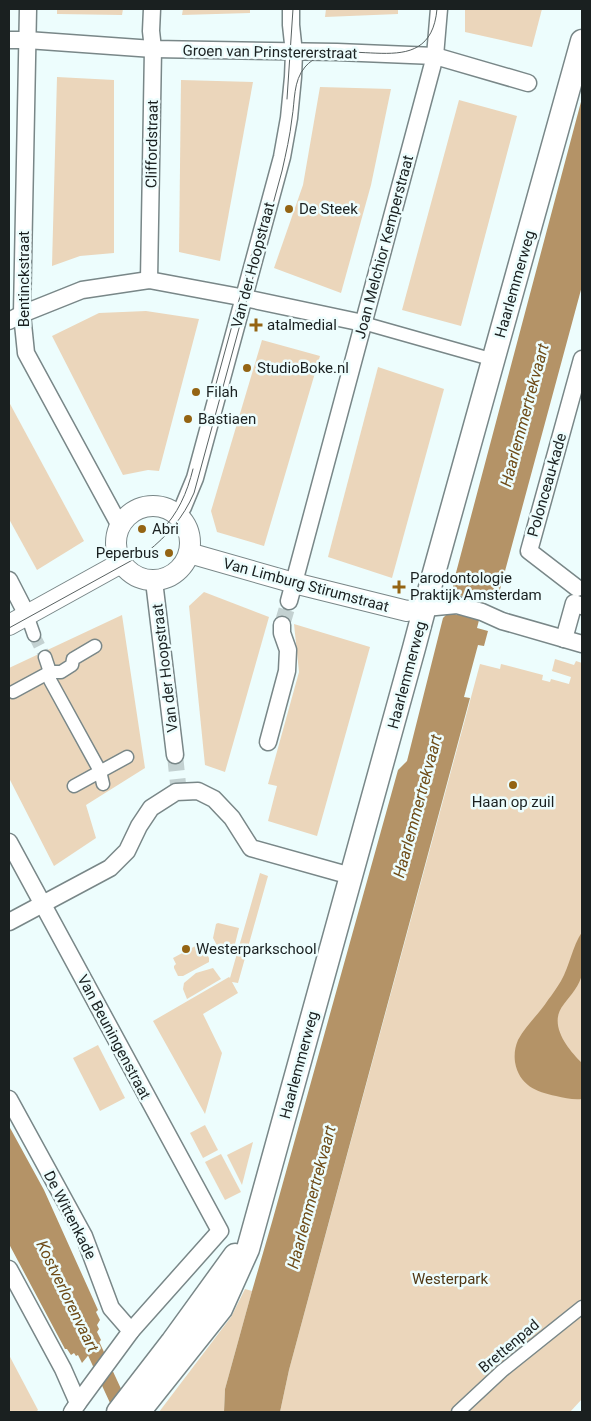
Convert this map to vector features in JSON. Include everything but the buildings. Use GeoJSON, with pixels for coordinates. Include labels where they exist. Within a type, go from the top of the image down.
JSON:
{"type":"FeatureCollection","features":[{"type":"Feature","properties":{"kind":"main road","name":"Haarlemmerweg"},"geometry":{"type":"LineString","coordinates":[[118,1412],[140,1402],[220,1310],[248,1249],[582,41]]}},
{"type":"Feature","properties":{"kind":"street","name":"Bentinckstraat"},"geometry":{"type":"LineString","coordinates":[[28,9],[15,317],[26,353],[120,526]]}},
{"type":"Feature","properties":{"kind":"street","name":"Cliffordstraat"},"geometry":{"type":"LineString","coordinates":[[149,280],[152,9]]}},
{"type":"Feature","properties":{"kind":"street","name":"Van der Hoopstraat"},"geometry":{"type":"LineString","coordinates":[[178,515],[195,478],[286,136],[294,53],[291,9]]}},
{"type":"Feature","properties":{"kind":"street","name":"Joan Melchior Kemperstraat"},"geometry":{"type":"LineString","coordinates":[[292,592],[435,56],[439,9]]}},
{"type":"Feature","properties":{"kind":"street","name":"Groen van Prinstererstraat"},"geometry":{"type":"LineString","coordinates":[[9,40],[153,49],[294,53],[337,52],[435,56],[528,83]]}},
{"type":"Feature","properties":{"kind":"street"},"geometry":{"type":"LineString","coordinates":[[15,317],[82,290],[149,280],[363,323],[494,360]]}},
{"type":"Feature","properties":{"kind":"street","name":"Polonceau-kade"},"geometry":{"type":"LineString","coordinates":[[579,596],[528,551],[582,359]]}},
{"type":"Feature","properties":{"kind":"street"},"geometry":{"type":"LineString","coordinates":[[153,506],[166,508],[178,515],[184,522],[190,543],[189,554],[184,564],[176,573],[166,579],[154,581],[145,580],[129,572],[121,563],[116,545],[120,526],[128,516],[140,509],[153,506]]}},
{"type":"Feature","properties":{"kind":"street","name":"Van Limburg Stirumstraat"},"geometry":{"type":"LineString","coordinates":[[189,554],[292,592],[407,611],[424,608]]}},
{"type":"Feature","properties":{"kind":"street"},"geometry":{"type":"LineString","coordinates":[[9,625],[121,563]]}},
{"type":"Feature","properties":{"kind":"street"},"geometry":{"type":"LineString","coordinates":[[9,580],[27,614],[34,635]]}},
{"type":"Feature","properties":{"kind":"street","name":"Van der Hoopstraat"},"geometry":{"type":"LineString","coordinates":[[154,581],[175,755]]}},
{"type":"Feature","properties":{"kind":"street"},"geometry":{"type":"LineString","coordinates":[[564,639],[579,596]]}},
{"type":"Feature","properties":{"kind":"street"},"geometry":{"type":"LineString","coordinates":[[424,608],[457,605],[482,612],[502,621],[582,644]]}},
{"type":"Feature","properties":{"kind":"street"},"geometry":{"type":"LineString","coordinates":[[268,742],[287,670],[288,650],[282,633],[282,625]]}},
{"type":"Feature","properties":{"kind":"street"},"geometry":{"type":"LineString","coordinates":[[13,692],[50,672],[61,672],[72,665],[73,659],[95,646]]}},
{"type":"Feature","properties":{"kind":"street"},"geometry":{"type":"LineString","coordinates":[[45,657],[50,672],[50,680],[100,771],[103,784]]}},
{"type":"Feature","properties":{"kind":"street"},"geometry":{"type":"LineString","coordinates":[[74,786],[127,757]]}},
{"type":"Feature","properties":{"kind":"street"},"geometry":{"type":"LineString","coordinates":[[9,922],[110,868],[127,851],[139,826],[151,808],[177,788],[198,791],[214,799],[232,818],[251,848],[351,876]]}},
{"type":"Feature","properties":{"kind":"street","name":"Van Beuningenstraat"},"geometry":{"type":"LineString","coordinates":[[9,842],[220,1231],[131,1331]]}},
{"type":"Feature","properties":{"kind":"street","name":"De Wittenkade"},"geometry":{"type":"LineString","coordinates":[[9,1099],[84,1236],[111,1308],[131,1331]]}},
{"type":"Feature","properties":{"kind":"street"},"geometry":{"type":"LineString","coordinates":[[9,1269],[64,1369],[75,1407]]}},
{"type":"Feature","properties":{"kind":"street","name":"Brettenpad"},"geometry":{"type":"LineString","coordinates":[[458,1412],[502,1371],[582,1307]]}},
{"type":"Feature","properties":{"kind":"street"},"geometry":{"type":"LineString","coordinates":[[75,1407],[131,1331]]}},
{"type":"Feature","properties":{"kind":"green space"},"geometry":{"type":"Polygon","coordinates":[[[57,9],[123,9],[122,15],[57,14],[57,9]]]}},
{"type":"Feature","properties":{"kind":"green space"},"geometry":{"type":"Polygon","coordinates":[[[183,9],[250,9],[250,13],[182,15],[183,9]]]}},
{"type":"Feature","properties":{"kind":"green space"},"geometry":{"type":"Polygon","coordinates":[[[326,9],[398,9],[398,14],[325,17],[326,9]]]}},
{"type":"Feature","properties":{"kind":"green space"},"geometry":{"type":"Polygon","coordinates":[[[465,9],[542,9],[532,47],[465,32],[465,9]]]}},
{"type":"Feature","properties":{"kind":"green space"},"geometry":{"type":"Polygon","coordinates":[[[57,77],[114,80],[114,253],[80,256],[52,266],[57,77]]]}},
{"type":"Feature","properties":{"kind":"green space"},"geometry":{"type":"Polygon","coordinates":[[[181,80],[253,82],[220,261],[179,252],[181,80]]]}},
{"type":"Feature","properties":{"kind":"green space"},"geometry":{"type":"Polygon","coordinates":[[[320,87],[391,89],[371,185],[341,293],[274,268],[303,185],[320,87]]]}},
{"type":"Feature","properties":{"kind":"green space"},"geometry":{"type":"Polygon","coordinates":[[[459,100],[517,116],[461,326],[402,310],[459,100]]]}},
{"type":"Feature","properties":{"kind":"green space"},"geometry":{"type":"Polygon","coordinates":[[[146,311],[199,319],[159,471],[148,470],[123,475],[52,336],[99,313],[146,311]]]}},
{"type":"Feature","properties":{"kind":"green space"},"geometry":{"type":"Polygon","coordinates":[[[262,340],[320,356],[264,546],[217,532],[211,511],[262,340]]]}},
{"type":"Feature","properties":{"kind":"green space"},"geometry":{"type":"Polygon","coordinates":[[[378,367],[444,389],[392,578],[328,557],[378,367]]]}},
{"type":"Feature","properties":{"kind":"green space"},"geometry":{"type":"Polygon","coordinates":[[[9,402],[84,541],[37,570],[9,519],[9,402]]]}},
{"type":"Feature","properties":{"kind":"green space"},"geometry":{"type":"Polygon","coordinates":[[[204,592],[269,617],[225,772],[205,765],[189,606],[204,592]]]}},
{"type":"Feature","properties":{"kind":"green space"},"geometry":{"type":"Polygon","coordinates":[[[122,615],[145,768],[86,805],[96,838],[54,866],[9,778],[9,668],[122,615]]]}},
{"type":"Feature","properties":{"kind":"green space"},"geometry":{"type":"Polygon","coordinates":[[[294,624],[370,647],[317,836],[268,821],[277,786],[268,784],[299,672],[294,624]]]}},
{"type":"Feature","properties":{"kind":"green space","name":"Westerpark"},"geometry":{"type":"Polygon","coordinates":[[[555,659],[574,665],[576,661],[582,663],[582,1399],[570,1412],[280,1412],[289,1370],[480,664],[500,669],[501,664],[543,675],[542,680],[550,682],[551,679],[569,684],[571,677],[552,671],[555,659]]]}},
{"type":"Feature","properties":{"kind":"green space"},"geometry":{"type":"Polygon","coordinates":[[[260,873],[268,876],[238,983],[232,982],[238,993],[203,1014],[222,1053],[205,1114],[153,1021],[230,978],[260,873]]]}},
{"type":"Feature","properties":{"kind":"green space"},"geometry":{"type":"Polygon","coordinates":[[[216,924],[239,928],[233,952],[227,956],[221,953],[213,938],[216,924]]]}},
{"type":"Feature","properties":{"kind":"green space"},"geometry":{"type":"Polygon","coordinates":[[[201,943],[209,958],[209,962],[183,976],[178,976],[174,968],[176,964],[173,958],[201,943]]]}},
{"type":"Feature","properties":{"kind":"green space"},"geometry":{"type":"Polygon","coordinates":[[[213,968],[221,979],[187,999],[183,989],[184,983],[196,973],[213,968]]]}},
{"type":"Feature","properties":{"kind":"green space"},"geometry":{"type":"Polygon","coordinates":[[[98,1045],[125,1098],[100,1111],[73,1058],[98,1045]]]}},
{"type":"Feature","properties":{"kind":"green space"},"geometry":{"type":"Polygon","coordinates":[[[205,1125],[218,1150],[203,1158],[190,1133],[205,1125]]]}},
{"type":"Feature","properties":{"kind":"green space"},"geometry":{"type":"Polygon","coordinates":[[[253,1142],[242,1185],[227,1155],[253,1142]]]}},
{"type":"Feature","properties":{"kind":"green space"},"geometry":{"type":"Polygon","coordinates":[[[221,1154],[241,1192],[225,1200],[205,1162],[221,1154]]]}},
{"type":"Feature","properties":{"kind":"green space"},"geometry":{"type":"Polygon","coordinates":[[[245,1289],[252,1291],[225,1389],[224,1412],[159,1412],[231,1317],[245,1289]]]}},
{"type":"Feature","properties":{"kind":"green space"},"geometry":{"type":"Polygon","coordinates":[[[9,1355],[38,1410],[36,1412],[9,1412],[9,1355]]]}},
{"type":"Feature","properties":{"kind":"water","name":"Haarlemmertrekvaart"},"geometry":{"type":"Polygon","coordinates":[[[582,98],[582,286],[498,597],[486,593],[477,628],[488,631],[484,646],[478,645],[464,697],[470,698],[289,1370],[280,1412],[224,1412],[225,1389],[398,770],[407,761],[443,618],[451,612],[457,615],[462,596],[456,595],[453,590],[453,584],[582,98]]]}},
{"type":"Feature","properties":{"kind":"water"},"geometry":{"type":"Polygon","coordinates":[[[582,932],[583,965],[581,978],[559,1012],[558,1020],[561,1036],[582,1063],[582,1099],[575,1099],[535,1090],[524,1082],[517,1070],[515,1048],[521,1035],[561,981],[582,932]]]}},
{"type":"Feature","properties":{"kind":"water"},"geometry":{"type":"Polygon","coordinates":[[[9,1126],[44,1190],[98,1310],[96,1312],[100,1320],[97,1325],[99,1329],[97,1332],[101,1340],[82,1363],[78,1355],[76,1356],[74,1353],[71,1355],[65,1349],[9,1244],[9,1126]]]}},
{"type":"Feature","properties":{"kind":"waterway","name":"Kostverlorenvaart"},"geometry":{"type":"LineString","coordinates":[[85,1330],[123,1412]]}},
{"type":"Feature","properties":{"kind":"tunnel"},"geometry":{"type":"LineString","coordinates":[[282,625],[289,601]]}},
{"type":"Feature","properties":{"kind":"tunnel"},"geometry":{"type":"LineString","coordinates":[[34,635],[45,657]]}},
{"type":"Feature","properties":{"kind":"tunnel"},"geometry":{"type":"LineString","coordinates":[[175,755],[178,784]]}},
{"type":"Feature","properties":{"kind":"tram line"},"geometry":{"type":"LineString","coordinates":[[287,99],[293,9]]}},
{"type":"Feature","properties":{"kind":"tram line"},"geometry":{"type":"LineString","coordinates":[[9,628],[147,552],[162,539],[180,518],[194,493],[282,171],[298,78],[305,67],[320,56],[339,52],[401,52],[418,47],[431,33],[437,9]]}},
{"type":"Feature","properties":{"kind":"tram line"},"geometry":{"type":"LineString","coordinates":[[216,384],[253,249]]}},
{"type":"Feature","properties":{"kind":"tram line"},"geometry":{"type":"LineString","coordinates":[[160,532],[172,518],[181,503],[193,469]]}},
{"type":"Feature","properties":{"kind":"place","name":"De Steek"},"geometry":{"type":"Point","coordinates":[289,209]}},
{"type":"Feature","properties":{"kind":"place","name":"atalmedial"},"geometry":{"type":"Point","coordinates":[256,325]}},
{"type":"Feature","properties":{"kind":"place","name":"StudioBoke.nl"},"geometry":{"type":"Point","coordinates":[247,368]}},
{"type":"Feature","properties":{"kind":"place","name":"Filah"},"geometry":{"type":"Point","coordinates":[196,392]}},
{"type":"Feature","properties":{"kind":"place","name":"Bastiaen"},"geometry":{"type":"Point","coordinates":[188,419]}},
{"type":"Feature","properties":{"kind":"place","name":"Abri"},"geometry":{"type":"Point","coordinates":[142,529]}},
{"type":"Feature","properties":{"kind":"place","name":"Peperbus"},"geometry":{"type":"Point","coordinates":[169,553]}},
{"type":"Feature","properties":{"kind":"place","name":"Parodontologie Praktijk Amsterdam"},"geometry":{"type":"Point","coordinates":[399,587]}},
{"type":"Feature","properties":{"kind":"place","name":"Haan op zuil"},"geometry":{"type":"Point","coordinates":[513,785]}},
{"type":"Feature","properties":{"kind":"place","name":"Westerparkschool"},"geometry":{"type":"Point","coordinates":[186,949]}}]}
